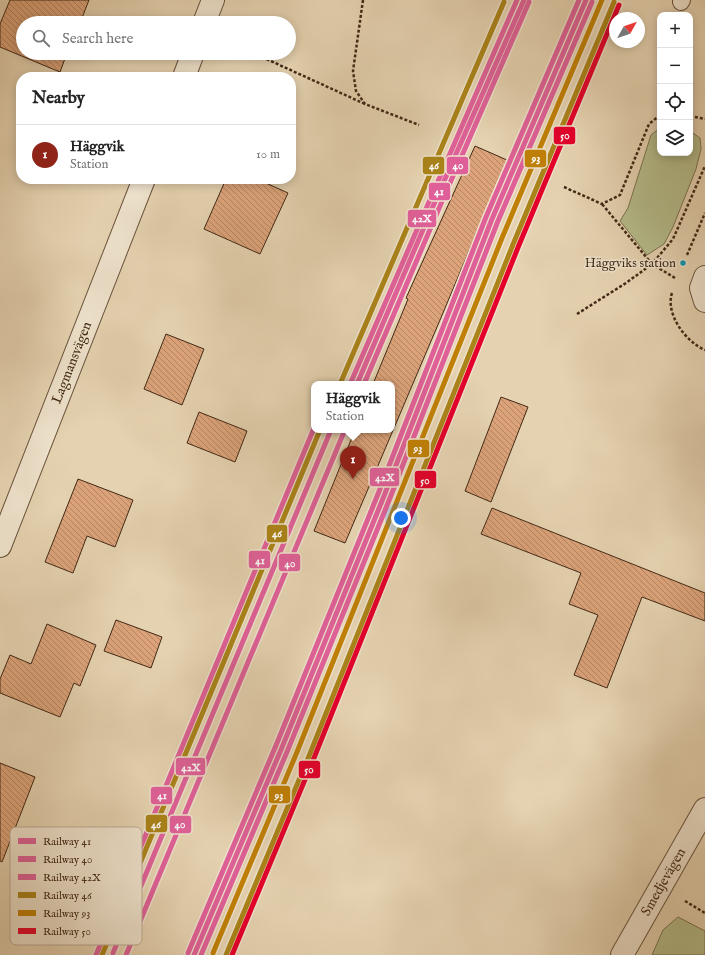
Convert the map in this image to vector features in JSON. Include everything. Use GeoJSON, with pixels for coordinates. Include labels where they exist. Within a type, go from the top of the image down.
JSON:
{"type":"FeatureCollection","features":[{"type":"Feature","properties":{"kind":"street"},"geometry":{"type":"LineString","coordinates":[[207,16],[213,0]]}},
{"type":"Feature","properties":{"kind":"street"},"geometry":{"type":"LineString","coordinates":[[186,72],[190,60]]}},
{"type":"Feature","properties":{"kind":"street","name":"Lagmansvägen"},"geometry":{"type":"LineString","coordinates":[[0,546],[142,184]]}},
{"type":"Feature","properties":{"kind":"street","name":"Smedjevägen"},"geometry":{"type":"LineString","coordinates":[[622,955],[705,809]]}},
{"type":"Feature","properties":{"kind":"path"},"geometry":{"type":"LineString","coordinates":[[364,0],[352,71],[356,91],[365,104]]}},
{"type":"Feature","properties":{"kind":"path"},"geometry":{"type":"LineString","coordinates":[[269,60],[295,72]]}},
{"type":"Feature","properties":{"kind":"path"},"geometry":{"type":"LineString","coordinates":[[296,73],[365,104],[419,125]]}},
{"type":"Feature","properties":{"kind":"path"},"geometry":{"type":"LineString","coordinates":[[602,204],[620,195],[649,124],[657,117]]}},
{"type":"Feature","properties":{"kind":"path"},"geometry":{"type":"LineString","coordinates":[[693,117],[705,119]]}},
{"type":"Feature","properties":{"kind":"path"},"geometry":{"type":"LineString","coordinates":[[577,314],[626,283],[652,264],[674,240],[705,166]]}},
{"type":"Feature","properties":{"kind":"path"},"geometry":{"type":"LineString","coordinates":[[564,187],[602,204],[652,264],[677,280],[704,288]]}},
{"type":"Feature","properties":{"kind":"path"},"geometry":{"type":"LineString","coordinates":[[685,260],[705,213]]}},
{"type":"Feature","properties":{"kind":"path"},"geometry":{"type":"LineString","coordinates":[[680,273],[671,297],[672,308],[676,321],[685,334],[698,347],[705,350]]}},
{"type":"Feature","properties":{"kind":"path"},"geometry":{"type":"LineString","coordinates":[[682,900],[705,913]]}},
{"type":"Feature","properties":{"kind":"green space"},"geometry":{"type":"Polygon","coordinates":[[[657,130],[657,156],[693,156],[693,133],[700,138],[701,149],[696,169],[673,227],[664,244],[647,255],[620,221],[628,208],[651,135],[657,130]]]}},
{"type":"Feature","properties":{"kind":"green space"},"geometry":{"type":"Polygon","coordinates":[[[678,917],[705,931],[705,955],[652,955],[663,930],[678,917]]]}},
{"type":"Feature","properties":{"kind":"building"},"geometry":{"type":"Polygon","coordinates":[[[10,0],[89,0],[83,16],[16,16],[16,54],[0,47],[0,24],[10,0]]]}},
{"type":"Feature","properties":{"kind":"building"},"geometry":{"type":"Polygon","coordinates":[[[31,60],[64,60],[60,72],[31,60]]]}},
{"type":"Feature","properties":{"kind":"building"},"geometry":{"type":"Polygon","coordinates":[[[475,146],[507,160],[395,426],[395,381],[374,381],[408,299],[406,298],[475,146]]]}},
{"type":"Feature","properties":{"kind":"building"},"geometry":{"type":"Polygon","coordinates":[[[224,184],[268,184],[288,193],[260,254],[204,229],[224,184]]]}},
{"type":"Feature","properties":{"kind":"building"},"geometry":{"type":"Polygon","coordinates":[[[166,334],[204,349],[182,405],[144,389],[166,334]]]}},
{"type":"Feature","properties":{"kind":"building"},"geometry":{"type":"Polygon","coordinates":[[[501,397],[528,407],[491,502],[465,491],[501,397]]]}},
{"type":"Feature","properties":{"kind":"building"},"geometry":{"type":"Polygon","coordinates":[[[199,412],[247,431],[235,462],[187,443],[199,412]]]}},
{"type":"Feature","properties":{"kind":"building"},"geometry":{"type":"Polygon","coordinates":[[[354,433],[392,433],[345,543],[314,531],[354,433]]]}},
{"type":"Feature","properties":{"kind":"building"},"geometry":{"type":"Polygon","coordinates":[[[78,479],[133,500],[115,547],[87,536],[73,573],[45,562],[78,479]]]}},
{"type":"Feature","properties":{"kind":"building"},"geometry":{"type":"Polygon","coordinates":[[[492,508],[705,593],[705,621],[642,597],[607,688],[574,675],[598,615],[569,604],[581,573],[481,534],[492,508]]]}},
{"type":"Feature","properties":{"kind":"building"},"geometry":{"type":"Polygon","coordinates":[[[116,620],[162,637],[151,668],[104,651],[116,620]]]}},
{"type":"Feature","properties":{"kind":"building"},"geometry":{"type":"Polygon","coordinates":[[[47,624],[96,645],[80,686],[74,683],[60,717],[0,693],[0,679],[10,655],[31,664],[47,624]]]}},
{"type":"Feature","properties":{"kind":"building"},"geometry":{"type":"Polygon","coordinates":[[[0,763],[35,777],[16,827],[10,827],[10,841],[2,862],[0,861],[0,763]]]}},
{"type":"Feature","properties":{"kind":"rail line","name":"42X"},"geometry":{"type":"LineString","coordinates":[[351,381],[517,0]]}},
{"type":"Feature","properties":{"kind":"rail line","name":"41"},"geometry":{"type":"LineString","coordinates":[[358,381],[437,197],[524,0]]}},
{"type":"Feature","properties":{"kind":"rail line","name":"42X"},"geometry":{"type":"LineString","coordinates":[[188,953],[277,743],[378,494],[486,217],[579,0]]}},
{"type":"Feature","properties":{"kind":"rail line","name":"41"},"geometry":{"type":"LineString","coordinates":[[194,955],[283,745],[384,496],[492,219],[586,0]]}},
{"type":"Feature","properties":{"kind":"rail line","name":"93"},"geometry":{"type":"LineString","coordinates":[[213,953],[297,752],[502,238],[602,0]]}},
{"type":"Feature","properties":{"kind":"rail line","name":"46"},"geometry":{"type":"LineString","coordinates":[[341,381],[504,2]]}},
{"type":"Feature","properties":{"kind":"rail line","name":"40"},"geometry":{"type":"LineString","coordinates":[[365,381],[529,2]]}},
{"type":"Feature","properties":{"kind":"rail line","name":"40"},"geometry":{"type":"LineString","coordinates":[[201,955],[289,747],[390,498],[498,221],[592,2]]}},
{"type":"Feature","properties":{"kind":"rail line","name":"46"},"geometry":{"type":"LineString","coordinates":[[226,955],[309,756],[514,242],[614,2]]}},
{"type":"Feature","properties":{"kind":"rail line","name":"50"},"geometry":{"type":"LineString","coordinates":[[232,955],[314,758],[519,245],[619,5]]}},
{"type":"Feature","properties":{"kind":"rail line","name":"41"},"geometry":{"type":"LineString","coordinates":[[142,844],[312,433]]}},
{"type":"Feature","properties":{"kind":"rail line","name":"46"},"geometry":{"type":"LineString","coordinates":[[142,859],[319,433]]}},
{"type":"Feature","properties":{"kind":"rail line","name":"42X"},"geometry":{"type":"LineString","coordinates":[[142,883],[330,433]]}},
{"type":"Feature","properties":{"kind":"rail line","name":"40"},"geometry":{"type":"LineString","coordinates":[[142,917],[344,433]]}},
{"type":"Feature","properties":{"kind":"rail line","name":"41"},"geometry":{"type":"LineString","coordinates":[[96,955],[100,945]]}},
{"type":"Feature","properties":{"kind":"rail line","name":"46"},"geometry":{"type":"LineString","coordinates":[[102,955],[106,945]]}},
{"type":"Feature","properties":{"kind":"rail line","name":"42X"},"geometry":{"type":"LineString","coordinates":[[113,953],[116,945]]}},
{"type":"Feature","properties":{"kind":"rail line","name":"40"},"geometry":{"type":"LineString","coordinates":[[126,955],[130,945]]}},
{"type":"Feature","properties":{"kind":"place","name":"Häggviks station"},"geometry":{"type":"Point","coordinates":[683,263]}},
{"type":"Feature","properties":{"kind":"place","name":"Häggvik"},"geometry":{"type":"Point","coordinates":[353,479]}}]}
